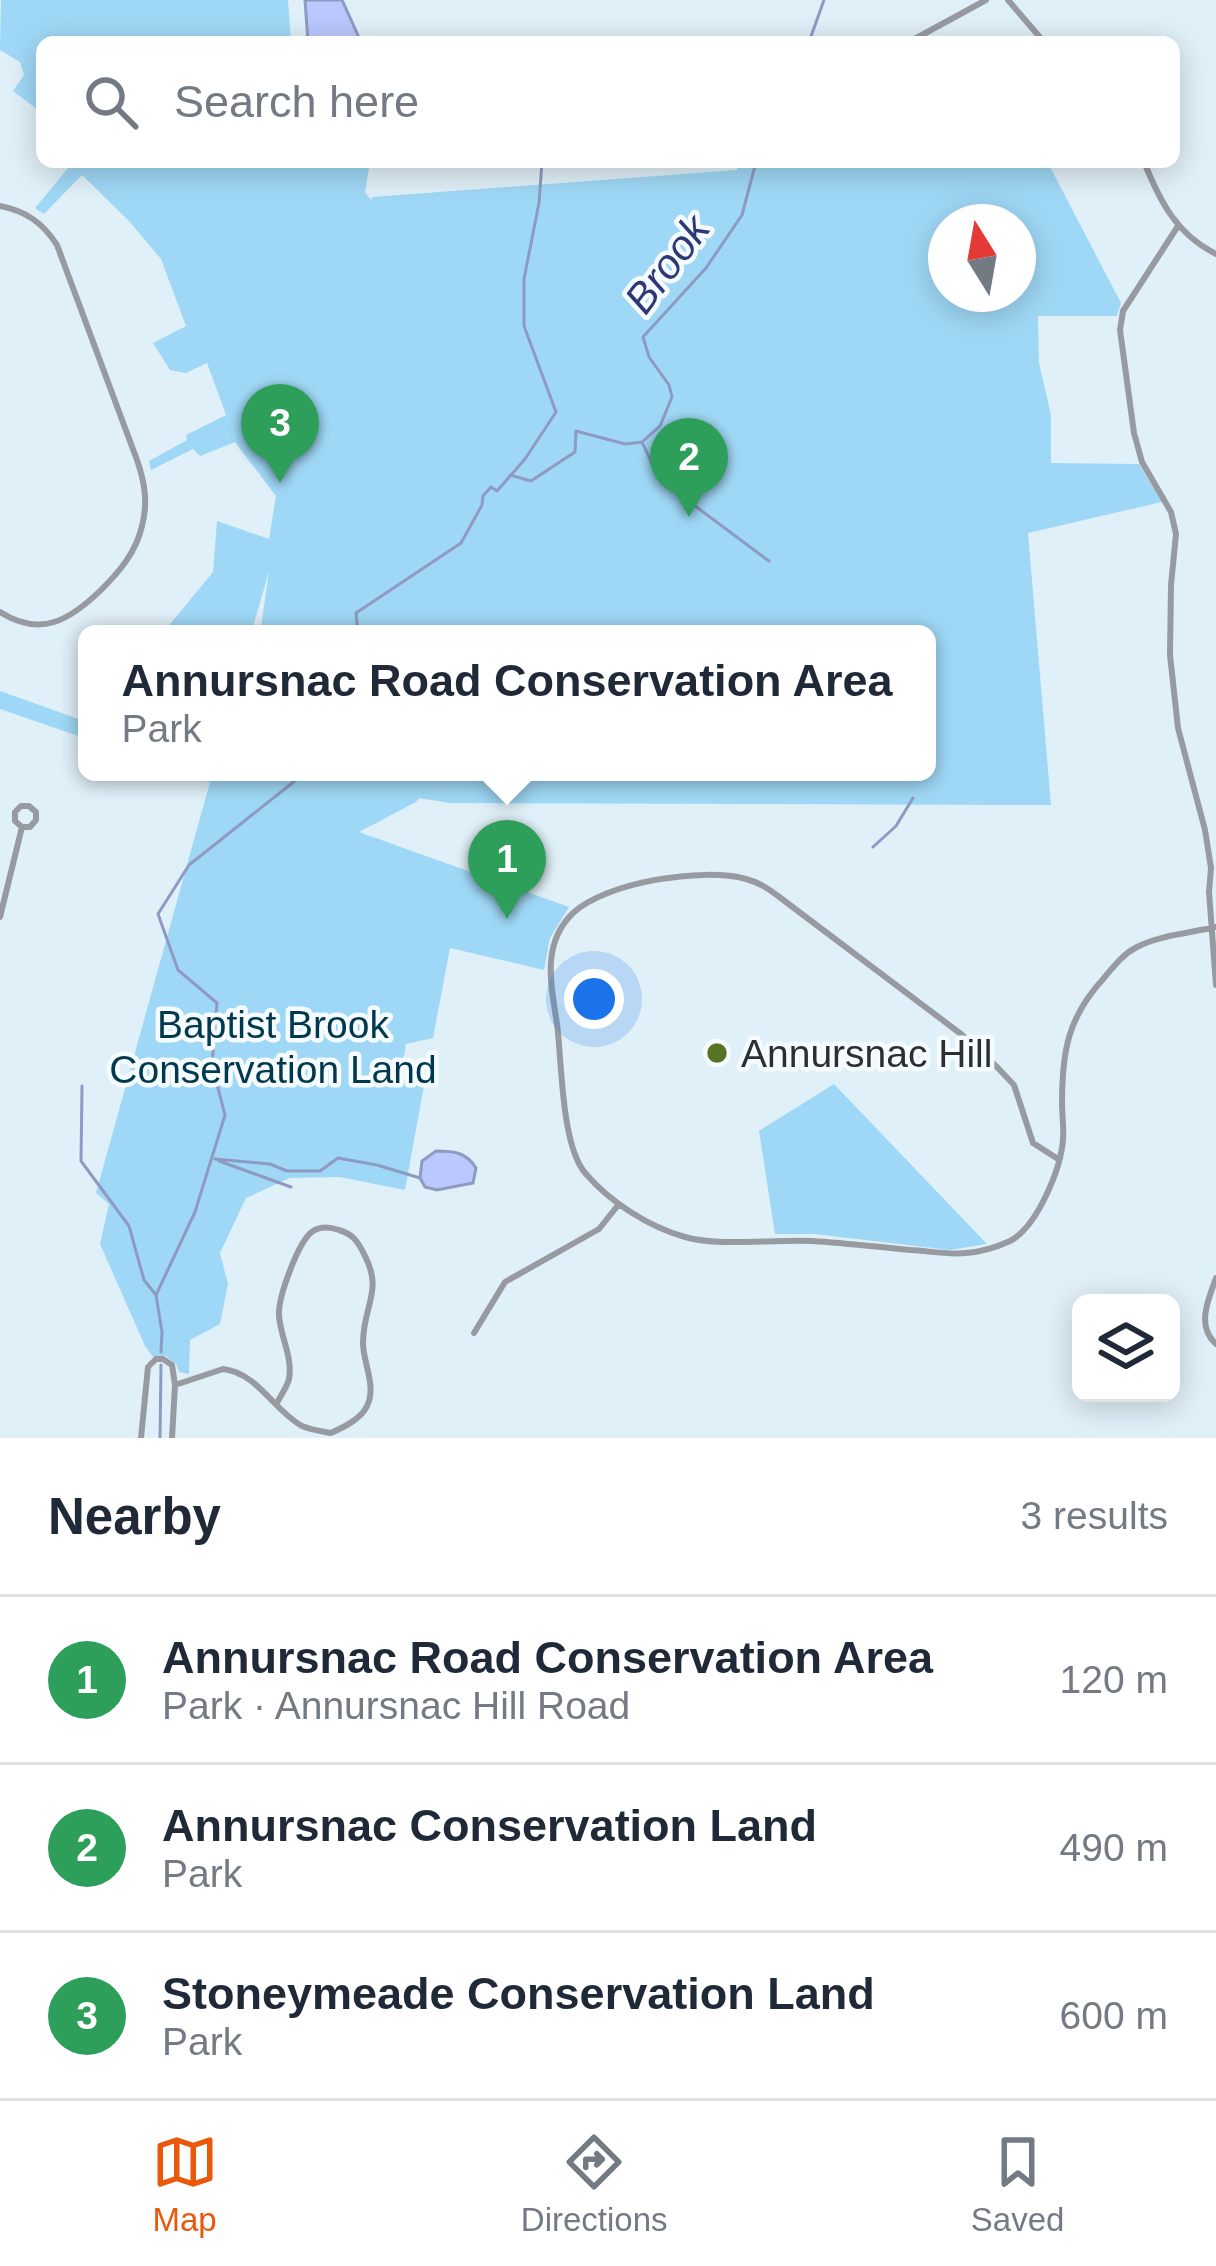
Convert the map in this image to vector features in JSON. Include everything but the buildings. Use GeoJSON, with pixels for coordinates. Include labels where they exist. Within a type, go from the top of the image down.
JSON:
{"type":"FeatureCollection","features":[{"type":"Feature","properties":{"kind":"street"},"geometry":{"type":"LineString","coordinates":[[920,36],[986,0]]}},
{"type":"Feature","properties":{"kind":"street"},"geometry":{"type":"LineString","coordinates":[[1008,0],[1039,36]]}},
{"type":"Feature","properties":{"kind":"street"},"geometry":{"type":"LineString","coordinates":[[1147,168],[1178,226],[1216,254]]}},
{"type":"Feature","properties":{"kind":"street"},"geometry":{"type":"LineString","coordinates":[[0,206],[32,218],[57,245],[137,460],[146,502],[141,532],[128,560],[76,612],[34,625],[0,612]]}},
{"type":"Feature","properties":{"kind":"street"},"geometry":{"type":"LineString","coordinates":[[1178,226],[1123,311],[1121,353],[1142,462],[1171,512],[1176,534],[1170,655],[1178,728],[1208,849],[1216,986]]}},
{"type":"Feature","properties":{"kind":"street"},"geometry":{"type":"LineString","coordinates":[[0,917],[22,827]]}},
{"type":"Feature","properties":{"kind":"street"},"geometry":{"type":"LineString","coordinates":[[1058,1159],[1033,1143],[1014,1085],[961,1034],[752,880],[717,875],[636,884],[592,898],[557,932],[550,952],[551,992],[572,1144],[581,1170],[630,1212],[686,1238],[810,1241],[967,1253],[1012,1240],[1027,1228],[1043,1201],[1058,1159],[1063,1141],[1067,1040],[1089,993],[1120,958],[1141,945],[1213,927]]}},
{"type":"Feature","properties":{"kind":"street"},"geometry":{"type":"LineString","coordinates":[[474,1333],[505,1282],[599,1229],[620,1204]]}},
{"type":"Feature","properties":{"kind":"street"},"geometry":{"type":"LineString","coordinates":[[175,1385],[231,1370],[248,1378],[301,1425],[331,1433],[367,1408],[371,1388],[363,1343],[373,1271],[356,1238],[344,1231],[325,1227],[304,1240],[281,1295],[279,1316],[290,1366],[289,1382],[277,1403]]}},
{"type":"Feature","properties":{"kind":"street"},"geometry":{"type":"LineString","coordinates":[[1216,1278],[1203,1321],[1216,1344]]}},
{"type":"Feature","properties":{"kind":"street"},"geometry":{"type":"LineString","coordinates":[[141,1438],[147,1374],[151,1362],[163,1359],[168,1361],[175,1385],[172,1438]]}},
{"type":"Feature","properties":{"kind":"green space"},"geometry":{"type":"Polygon","coordinates":[[[1,0],[288,0],[291,36],[36,36],[36,108],[13,91],[24,75],[20,62],[0,50],[1,0]]]}},
{"type":"Feature","properties":{"kind":"green space","name":"Baptist Brook Conservation Land"},"geometry":{"type":"Polygon","coordinates":[[[68,168],[369,168],[365,192],[371,200],[737,168],[1051,168],[1121,303],[1117,316],[1038,316],[1039,363],[1051,415],[1051,463],[1139,464],[1162,502],[1028,533],[1051,805],[450,803],[419,798],[359,832],[569,907],[550,938],[544,970],[450,948],[433,1038],[406,1044],[400,1079],[425,1080],[405,1190],[340,1177],[290,1178],[246,1198],[220,1253],[228,1284],[220,1324],[190,1340],[189,1374],[179,1372],[166,1356],[153,1357],[145,1346],[100,1244],[109,1204],[96,1193],[208,781],[936,781],[936,625],[261,625],[269,571],[254,625],[169,625],[213,572],[217,521],[269,539],[276,496],[235,442],[200,456],[193,449],[151,470],[149,461],[226,415],[207,363],[186,373],[170,370],[153,343],[186,326],[161,259],[82,175],[44,214],[35,208],[68,168]]]}},
{"type":"Feature","properties":{"kind":"green space"},"geometry":{"type":"Polygon","coordinates":[[[0,691],[78,719],[78,736],[0,709],[0,691]]]}},
{"type":"Feature","properties":{"kind":"green space"},"geometry":{"type":"Polygon","coordinates":[[[834,1084],[987,1244],[950,1250],[775,1234],[759,1131],[834,1084]]]}},
{"type":"Feature","properties":{"kind":"shaded area"},"geometry":{"type":"Polygon","coordinates":[[[305,0],[342,0],[358,36],[308,36],[305,0]]]}},
{"type":"Feature","properties":{"kind":"shaded area"},"geometry":{"type":"Polygon","coordinates":[[[436,1151],[468,1159],[476,1168],[473,1183],[437,1190],[425,1187],[420,1178],[422,1161],[436,1151]]]}},
{"type":"Feature","properties":{"kind":"waterway","name":"Brook"},"geometry":{"type":"LineString","coordinates":[[811,36],[824,0]]}},
{"type":"Feature","properties":{"kind":"waterway"},"geometry":{"type":"LineString","coordinates":[[357,625],[356,613],[461,543],[483,496],[491,487],[497,491],[525,459],[556,412],[524,326],[524,279],[542,168]]}},
{"type":"Feature","properties":{"kind":"waterway","name":"Brook"},"geometry":{"type":"LineString","coordinates":[[510,475],[531,481],[575,452],[576,431],[625,444],[642,442],[660,426],[672,397],[643,337],[706,268],[742,215],[754,168]]}},
{"type":"Feature","properties":{"kind":"waterway"},"geometry":{"type":"LineString","coordinates":[[643,444],[667,485],[769,561]]}},
{"type":"Feature","properties":{"kind":"waterway"},"geometry":{"type":"LineString","coordinates":[[161,1352],[156,1295],[195,1212],[225,1115],[212,1065],[217,1003],[178,970],[158,914],[189,865],[295,781]]}},
{"type":"Feature","properties":{"kind":"waterway"},"geometry":{"type":"LineString","coordinates":[[873,847],[896,826],[913,798]]}},
{"type":"Feature","properties":{"kind":"waterway"},"geometry":{"type":"LineString","coordinates":[[82,1086],[81,1161],[129,1226],[144,1280],[156,1295]]}},
{"type":"Feature","properties":{"kind":"waterway"},"geometry":{"type":"LineString","coordinates":[[215,1159],[270,1164],[287,1171],[320,1171],[338,1158],[420,1178]]}},
{"type":"Feature","properties":{"kind":"waterway"},"geometry":{"type":"LineString","coordinates":[[219,1161],[291,1187]]}},
{"type":"Feature","properties":{"kind":"waterway"},"geometry":{"type":"LineString","coordinates":[[160,1438],[161,1365]]}},
{"type":"Feature","properties":{"kind":"place","name":"Stoneymeade Conservation Land"},"geometry":{"type":"Point","coordinates":[280,483]}},
{"type":"Feature","properties":{"kind":"place","name":"Annursnac Conservation Land"},"geometry":{"type":"Point","coordinates":[689,517]}},
{"type":"Feature","properties":{"kind":"place","name":"Annursnac Road Conservation Area"},"geometry":{"type":"Point","coordinates":[507,919]}},
{"type":"Feature","properties":{"kind":"place","name":"Annursnac Hill"},"geometry":{"type":"Point","coordinates":[717,1053]}}]}
